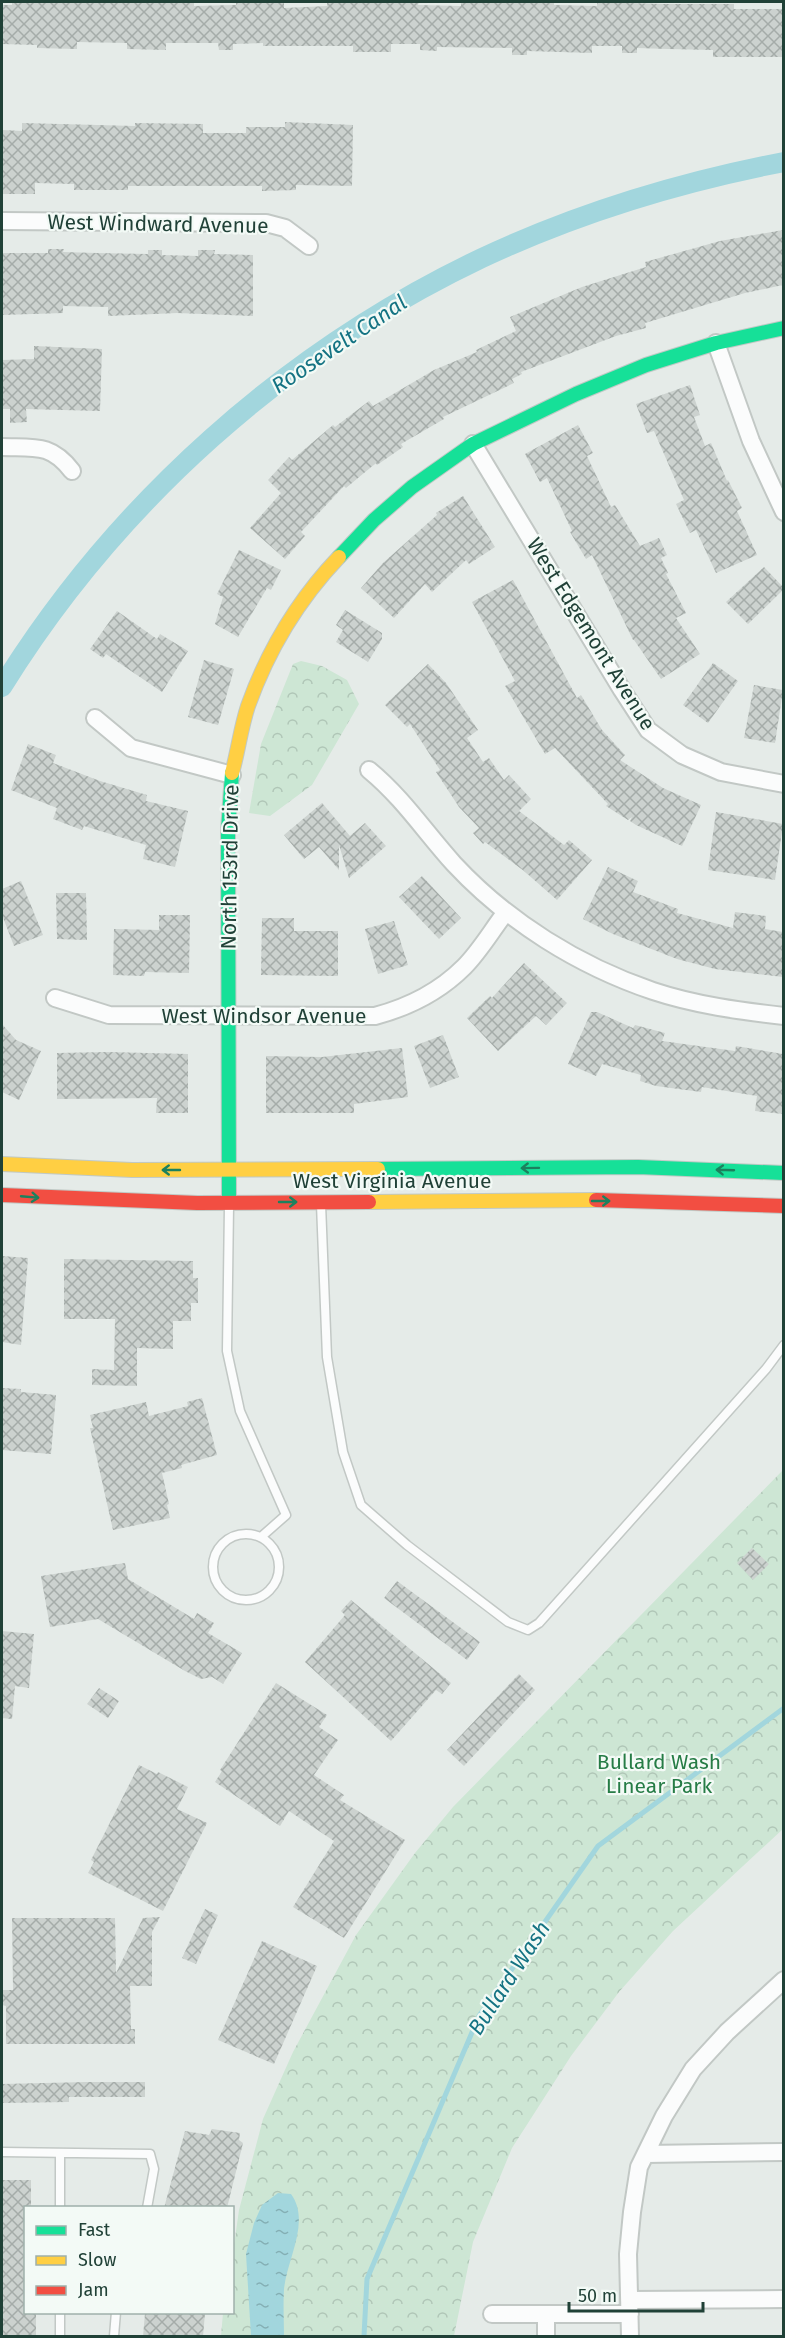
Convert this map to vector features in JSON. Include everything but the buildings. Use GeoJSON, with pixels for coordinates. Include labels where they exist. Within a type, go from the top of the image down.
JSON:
{"type":"FeatureCollection","features":[{"type":"Feature","properties":{"kind":"main road"},"geometry":{"type":"LineString","coordinates":[[473,444],[576,394],[636,369],[716,343],[783,328]]}},
{"type":"Feature","properties":{"kind":"main road","name":"North 153rd Drive"},"geometry":{"type":"LineString","coordinates":[[229,1202],[228,831],[232,775],[248,707],[268,658],[292,613],[330,566],[374,520],[412,487],[473,444]]}},
{"type":"Feature","properties":{"kind":"main road","name":"West Virginia Avenue"},"geometry":{"type":"LineString","coordinates":[[2,1164],[69,1168],[229,1171],[638,1167],[783,1173]]}},
{"type":"Feature","properties":{"kind":"main road","name":"West Virginia Avenue"},"geometry":{"type":"LineString","coordinates":[[2,1195],[95,1201],[634,1201],[783,1206]]}},
{"type":"Feature","properties":{"kind":"street","name":"West Windward Avenue"},"geometry":{"type":"LineString","coordinates":[[2,220],[266,223],[285,228],[309,246]]}},
{"type":"Feature","properties":{"kind":"street"},"geometry":{"type":"LineString","coordinates":[[716,343],[751,441],[783,512]]}},
{"type":"Feature","properties":{"kind":"street","name":"West Edgemont Avenue"},"geometry":{"type":"LineString","coordinates":[[473,444],[648,730],[682,755],[721,772],[783,784]]}},
{"type":"Feature","properties":{"kind":"street"},"geometry":{"type":"LineString","coordinates":[[2,447],[51,450],[63,459],[72,471]]}},
{"type":"Feature","properties":{"kind":"street"},"geometry":{"type":"LineString","coordinates":[[95,718],[131,748],[232,775]]}},
{"type":"Feature","properties":{"kind":"street"},"geometry":{"type":"LineString","coordinates":[[369,770],[392,788],[455,865],[506,912],[542,939],[604,972],[655,992],[729,1009],[783,1016]]}},
{"type":"Feature","properties":{"kind":"street","name":"West Windsor Avenue"},"geometry":{"type":"LineString","coordinates":[[55,998],[109,1015],[375,1016],[403,1009],[424,998],[464,967],[506,912]]}},
{"type":"Feature","properties":{"kind":"street"},"geometry":{"type":"LineString","coordinates":[[630,2337],[628,2254],[639,2167],[664,2116],[693,2068],[727,2032],[783,1980]]}},
{"type":"Feature","properties":{"kind":"street"},"geometry":{"type":"LineString","coordinates":[[646,2154],[783,2152]]}},
{"type":"Feature","properties":{"kind":"street"},"geometry":{"type":"LineString","coordinates":[[492,2314],[546,2314],[783,2298]]}},
{"type":"Feature","properties":{"kind":"street"},"geometry":{"type":"LineString","coordinates":[[546,2314],[546,2337]]}},
{"type":"Feature","properties":{"kind":"lane"},"geometry":{"type":"LineString","coordinates":[[229,1202],[227,1351],[240,1411],[286,1515],[261,1537]]}},
{"type":"Feature","properties":{"kind":"lane"},"geometry":{"type":"LineString","coordinates":[[321,1202],[327,1357],[343,1452],[361,1505],[407,1545],[508,1622],[528,1630],[539,1623],[766,1369],[783,1345]]}},
{"type":"Feature","properties":{"kind":"lane"},"geometry":{"type":"LineString","coordinates":[[239,1534],[261,1537],[270,1543],[277,1553],[280,1564],[279,1575],[274,1585],[266,1593],[246,1600],[236,1598],[219,1586],[213,1566],[215,1556],[220,1546],[239,1534]]}},
{"type":"Feature","properties":{"kind":"lane"},"geometry":{"type":"LineString","coordinates":[[2,2152],[150,2154],[154,2169],[147,2206]]}},
{"type":"Feature","properties":{"kind":"lane"},"geometry":{"type":"LineString","coordinates":[[60,2153],[60,2206]]}},
{"type":"Feature","properties":{"kind":"lane"},"geometry":{"type":"LineString","coordinates":[[60,2314],[60,2337]]}},
{"type":"Feature","properties":{"kind":"lane"},"geometry":{"type":"LineString","coordinates":[[114,2337],[116,2314]]}},
{"type":"Feature","properties":{"kind":"green space"},"geometry":{"type":"Polygon","coordinates":[[[301,661],[322,666],[347,680],[359,704],[312,785],[270,816],[249,813],[261,744],[293,664],[301,661]]]}},
{"type":"Feature","properties":{"kind":"green space","name":"Bullard Wash Linear Park"},"geometry":{"type":"Polygon","coordinates":[[[783,1470],[783,1829],[673,1931],[619,1992],[571,2056],[512,2148],[473,2242],[454,2336],[221,2336],[223,2314],[234,2314],[234,2245],[239,2210],[263,2119],[293,2052],[356,1935],[415,1853],[453,1807],[783,1470]]]}},
{"type":"Feature","properties":{"kind":"water"},"geometry":{"type":"Polygon","coordinates":[[[278,2193],[291,2194],[297,2205],[299,2216],[296,2240],[284,2289],[284,2336],[251,2336],[246,2254],[254,2223],[262,2205],[278,2193]]]}},
{"type":"Feature","properties":{"kind":"waterway","name":"Roosevelt Canal"},"geometry":{"type":"LineString","coordinates":[[2,687],[47,620],[98,555],[152,495],[211,438],[274,386],[340,338],[410,296],[482,258],[555,227],[668,189],[784,162]]}},
{"type":"Feature","properties":{"kind":"waterway","name":"Bullard Wash"},"geometry":{"type":"LineString","coordinates":[[364,2336],[367,2279],[479,2016],[598,1846],[784,1708]]}},
{"type":"Feature","properties":{"kind":"traffic: fast"},"geometry":{"type":"LineString","coordinates":[[339,557],[374,520],[412,487],[473,444],[576,394],[646,365],[716,343],[784,328]]}},
{"type":"Feature","properties":{"kind":"traffic: fast"},"geometry":{"type":"LineString","coordinates":[[229,1202],[228,831],[232,773]]}},
{"type":"Feature","properties":{"kind":"traffic: fast"},"geometry":{"type":"LineString","coordinates":[[378,1169],[638,1167],[784,1173]]}},
{"type":"Feature","properties":{"kind":"traffic: slow"},"geometry":{"type":"LineString","coordinates":[[232,773],[246,714],[265,665],[297,608],[339,557]]}},
{"type":"Feature","properties":{"kind":"traffic: slow"},"geometry":{"type":"LineString","coordinates":[[2,1164],[132,1170],[378,1169]]}},
{"type":"Feature","properties":{"kind":"traffic: slow"},"geometry":{"type":"LineString","coordinates":[[369,1202],[596,1200]]}},
{"type":"Feature","properties":{"kind":"traffic: jam"},"geometry":{"type":"LineString","coordinates":[[2,1195],[197,1203],[369,1202]]}},
{"type":"Feature","properties":{"kind":"traffic: jam"},"geometry":{"type":"LineString","coordinates":[[596,1200],[784,1206]]}}]}
